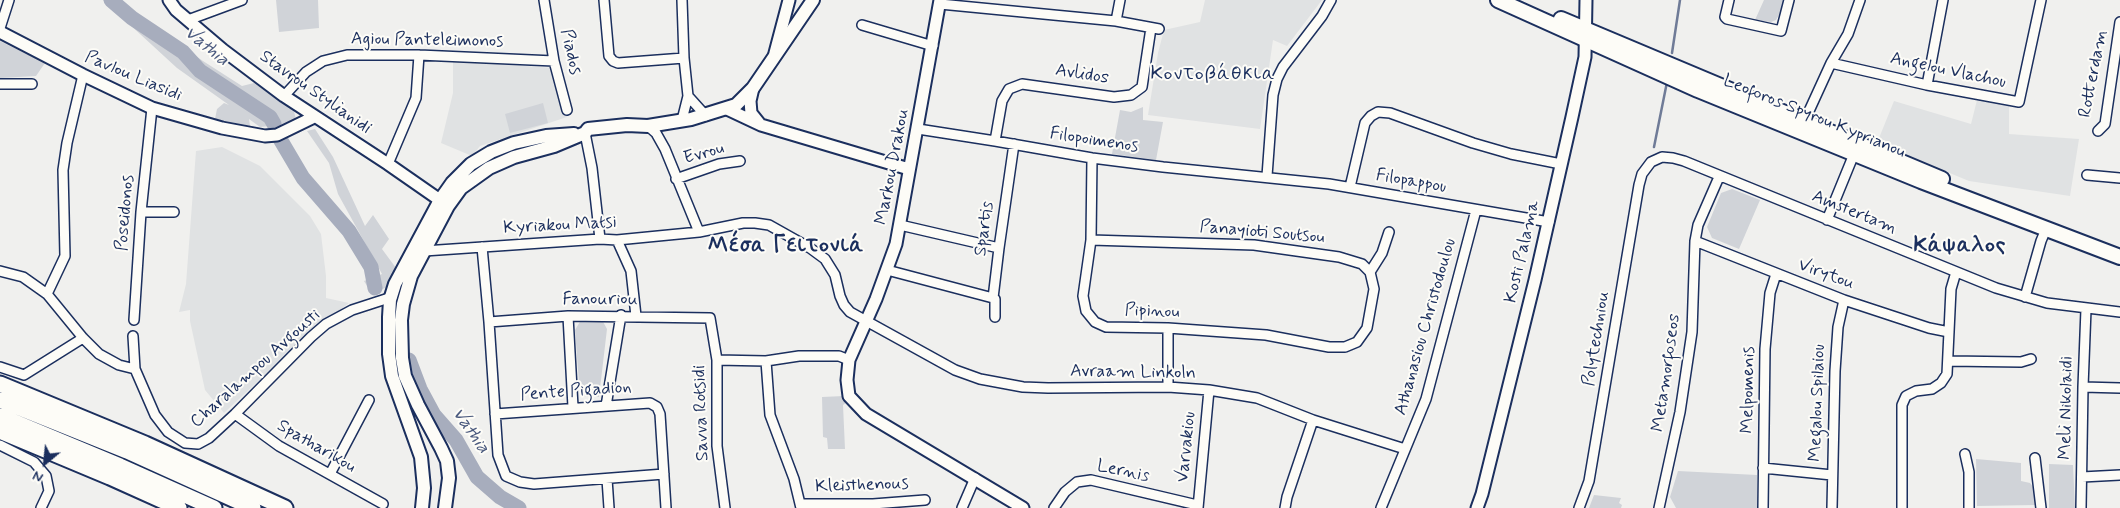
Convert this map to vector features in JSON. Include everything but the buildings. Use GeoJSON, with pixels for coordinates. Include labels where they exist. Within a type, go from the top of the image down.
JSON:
{"type":"FeatureCollection","features":[{"type":"Feature","properties":{"kind":"highway"},"geometry":{"type":"LineString","coordinates":[[0,384],[145,444],[285,508]]}},
{"type":"Feature","properties":{"kind":"highway"},"geometry":{"type":"LineString","coordinates":[[0,400],[127,451],[253,508]]}},
{"type":"Feature","properties":{"kind":"highway"},"geometry":{"type":"LineString","coordinates":[[0,416],[214,508]]}},
{"type":"Feature","properties":{"kind":"highway"},"geometry":{"type":"LineString","coordinates":[[0,442],[110,476],[178,508]]}},
{"type":"Feature","properties":{"kind":"main road"},"geometry":{"type":"LineString","coordinates":[[445,508],[449,478],[447,461],[405,376],[402,358],[401,320],[403,304],[411,276],[424,251],[452,183],[471,164],[491,152],[514,143],[546,136],[585,133],[591,135],[628,131],[644,126],[706,116],[736,106],[753,88],[775,53],[813,0]]}},
{"type":"Feature","properties":{"kind":"main road","name":"Leoforos Spyrou Kyprianou"},"geometry":{"type":"LineString","coordinates":[[1498,0],[1804,122],[2088,239],[2120,248]]}},
{"type":"Feature","properties":{"kind":"main road","name":"Leoforos Spyrou Kyprianou"},"geometry":{"type":"LineString","coordinates":[[1519,0],[1698,90],[1854,154],[2120,257]]}},
{"type":"Feature","properties":{"kind":"main road"},"geometry":{"type":"LineString","coordinates":[[422,508],[424,488],[421,457],[396,394],[392,376],[389,336],[392,297],[403,267],[444,203]]}},
{"type":"Feature","properties":{"kind":"street"},"geometry":{"type":"LineString","coordinates":[[0,30],[9,0]]}},
{"type":"Feature","properties":{"kind":"street","name":"Stavrou Stylianidi"},"geometry":{"type":"LineString","coordinates":[[169,0],[176,10],[223,50],[284,96],[444,203]]}},
{"type":"Feature","properties":{"kind":"street"},"geometry":{"type":"LineString","coordinates":[[188,20],[242,0]]}},
{"type":"Feature","properties":{"kind":"street","name":"Piados"},"geometry":{"type":"LineString","coordinates":[[544,0],[554,61],[567,110]]}},
{"type":"Feature","properties":{"kind":"street"},"geometry":{"type":"LineString","coordinates":[[604,0],[609,56],[613,61],[618,63],[684,58]]}},
{"type":"Feature","properties":{"kind":"street"},"geometry":{"type":"LineString","coordinates":[[682,0],[684,58],[688,96],[682,120]]}},
{"type":"Feature","properties":{"kind":"street"},"geometry":{"type":"LineString","coordinates":[[775,53],[789,0]]}},
{"type":"Feature","properties":{"kind":"street"},"geometry":{"type":"LineString","coordinates":[[940,2],[1116,21],[1120,0]]}},
{"type":"Feature","properties":{"kind":"street"},"geometry":{"type":"LineString","coordinates":[[1266,176],[1273,95],[1277,79],[1283,67],[1322,16],[1330,0]]}},
{"type":"Feature","properties":{"kind":"street","name":"Kosti Palama"},"geometry":{"type":"LineString","coordinates":[[1477,508],[1488,471],[1549,222],[1585,57],[1586,0]]}},
{"type":"Feature","properties":{"kind":"street"},"geometry":{"type":"LineString","coordinates":[[1729,0],[1725,17],[1727,19],[1781,31],[1789,0]]}},
{"type":"Feature","properties":{"kind":"street"},"geometry":{"type":"LineString","coordinates":[[1804,122],[1831,63],[1848,34],[1860,0]]}},
{"type":"Feature","properties":{"kind":"street"},"geometry":{"type":"LineString","coordinates":[[1927,85],[1943,0]]}},
{"type":"Feature","properties":{"kind":"street","name":"Angelou Vlachou"},"geometry":{"type":"LineString","coordinates":[[1831,63],[1927,85],[2019,102],[2041,0]]}},
{"type":"Feature","properties":{"kind":"street","name":"Markou Drakou"},"geometry":{"type":"LineString","coordinates":[[940,2],[900,224],[888,270],[849,360],[847,380],[849,396],[866,414],[1023,508]]}},
{"type":"Feature","properties":{"kind":"street","name":"Avlidos"},"geometry":{"type":"LineString","coordinates":[[996,140],[1002,101],[1009,89],[1022,84],[1114,97],[1130,95],[1142,87],[1155,28],[1116,21]]}},
{"type":"Feature","properties":{"kind":"street","name":"Rotterdam"},"geometry":{"type":"LineString","coordinates":[[2098,130],[2105,124],[2120,22]]}},
{"type":"Feature","properties":{"kind":"street"},"geometry":{"type":"LineString","coordinates":[[862,24],[933,46]]}},
{"type":"Feature","properties":{"kind":"street","name":"Pavlou Liasidi"},"geometry":{"type":"LineString","coordinates":[[0,30],[83,76],[152,108],[222,128],[265,136],[277,135],[314,117]]}},
{"type":"Feature","properties":{"kind":"street","name":"Agiou Panteleimonos"},"geometry":{"type":"LineString","coordinates":[[284,96],[306,72],[323,61],[348,55],[419,55],[554,61]]}},
{"type":"Feature","properties":{"kind":"street"},"geometry":{"type":"LineString","coordinates":[[388,164],[416,98],[419,55]]}},
{"type":"Feature","properties":{"kind":"street"},"geometry":{"type":"LineString","coordinates":[[47,294],[65,256],[63,170],[67,143],[83,76]]}},
{"type":"Feature","properties":{"kind":"street"},"geometry":{"type":"LineString","coordinates":[[0,84],[32,84]]}},
{"type":"Feature","properties":{"kind":"street"},"geometry":{"type":"LineString","coordinates":[[753,88],[750,101],[751,113],[761,125]]}},
{"type":"Feature","properties":{"kind":"street"},"geometry":{"type":"LineString","coordinates":[[688,96],[706,116]]}},
{"type":"Feature","properties":{"kind":"street","name":"Poseidonos"},"geometry":{"type":"LineString","coordinates":[[134,320],[141,212],[152,108]]}},
{"type":"Feature","properties":{"kind":"street"},"geometry":{"type":"LineString","coordinates":[[727,109],[761,125],[909,170]]}},
{"type":"Feature","properties":{"kind":"street"},"geometry":{"type":"LineString","coordinates":[[1350,187],[1366,123],[1371,116],[1378,112],[1390,113],[1473,143],[1511,154],[1562,164]]}},
{"type":"Feature","properties":{"kind":"street"},"geometry":{"type":"LineString","coordinates":[[644,126],[656,133],[665,149],[698,232]]}},
{"type":"Feature","properties":{"kind":"street","name":"Filopoimenos"},"geometry":{"type":"LineString","coordinates":[[918,129],[1163,168],[1266,176]]}},
{"type":"Feature","properties":{"kind":"street"},"geometry":{"type":"LineString","coordinates":[[585,133],[600,239]]}},
{"type":"Feature","properties":{"kind":"street","name":"Spartis"},"geometry":{"type":"LineString","coordinates":[[995,317],[995,299],[993,298],[1014,144]]}},
{"type":"Feature","properties":{"kind":"street"},"geometry":{"type":"LineString","coordinates":[[1827,220],[1854,154]]}},
{"type":"Feature","properties":{"kind":"street","name":"Amstertam"},"geometry":{"type":"LineString","coordinates":[[1642,174],[1651,162],[1662,157],[1673,158],[1996,288],[2047,303],[2120,312]]}},
{"type":"Feature","properties":{"kind":"street","name":"Pipinou"},"geometry":{"type":"LineString","coordinates":[[1092,158],[1091,240],[1083,296],[1086,311],[1095,322],[1106,326],[1266,335],[1329,347],[1345,348],[1358,342],[1367,328],[1374,289],[1370,272]]}},
{"type":"Feature","properties":{"kind":"street","name":"Evrou"},"geometry":{"type":"LineString","coordinates":[[676,179],[719,164],[740,161]]}},
{"type":"Feature","properties":{"kind":"street","name":"Polytechniou"},"geometry":{"type":"LineString","coordinates":[[1579,508],[1591,474],[1642,174]]}},
{"type":"Feature","properties":{"kind":"street"},"geometry":{"type":"LineString","coordinates":[[2087,174],[2120,178]]}},
{"type":"Feature","properties":{"kind":"street","name":"Filopappou"},"geometry":{"type":"LineString","coordinates":[[1266,176],[1350,187],[1549,222]]}},
{"type":"Feature","properties":{"kind":"street","name":"Metamorfoseos"},"geometry":{"type":"LineString","coordinates":[[1659,508],[1680,412],[1692,332],[1695,241],[1698,225],[1719,177]]}},
{"type":"Feature","properties":{"kind":"street","name":"Athanasiou Christodoulou"},"geometry":{"type":"LineString","coordinates":[[1381,508],[1426,399],[1476,210]]}},
{"type":"Feature","properties":{"kind":"street"},"geometry":{"type":"LineString","coordinates":[[141,212],[174,212]]}},
{"type":"Feature","properties":{"kind":"street","name":"Kyriakou Matsi"},"geometry":{"type":"LineString","coordinates":[[424,251],[600,239],[617,240],[698,232],[755,223],[769,225],[789,235],[825,259],[835,274],[844,305],[850,312],[866,322]]}},
{"type":"Feature","properties":{"kind":"street"},"geometry":{"type":"LineString","coordinates":[[900,224],[999,248]]}},
{"type":"Feature","properties":{"kind":"street"},"geometry":{"type":"LineString","coordinates":[[2025,297],[2038,249],[2046,229]]}},
{"type":"Feature","properties":{"kind":"street"},"geometry":{"type":"LineString","coordinates":[[1370,272],[1382,254],[1389,232]]}},
{"type":"Feature","properties":{"kind":"street"},"geometry":{"type":"LineString","coordinates":[[617,240],[631,271],[636,316]]}},
{"type":"Feature","properties":{"kind":"street","name":"Panayioti Soutsou"},"geometry":{"type":"LineString","coordinates":[[1091,240],[1254,245],[1339,257],[1362,264],[1370,272]]}},
{"type":"Feature","properties":{"kind":"street","name":"Virytou"},"geometry":{"type":"LineString","coordinates":[[1695,241],[1844,300],[1929,328],[1949,332]]}},
{"type":"Feature","properties":{"kind":"street"},"geometry":{"type":"LineString","coordinates":[[482,247],[490,322],[498,456],[506,476],[520,482],[534,484],[664,474],[666,508]]}},
{"type":"Feature","properties":{"kind":"street"},"geometry":{"type":"LineString","coordinates":[[888,270],[993,298]]}},
{"type":"Feature","properties":{"kind":"street"},"geometry":{"type":"LineString","coordinates":[[0,271],[23,277],[47,294],[82,338],[99,354],[119,365],[135,369],[133,336]]}},
{"type":"Feature","properties":{"kind":"street"},"geometry":{"type":"LineString","coordinates":[[1902,508],[1902,404],[1906,396],[1916,391],[1932,389],[1941,384],[1947,374],[1951,289],[1956,272]]}},
{"type":"Feature","properties":{"kind":"street","name":"Melpomenis"},"geometry":{"type":"LineString","coordinates":[[1763,508],[1765,350],[1770,293],[1776,274]]}},
{"type":"Feature","properties":{"kind":"street","name":"Charalampou Avgousti"},"geometry":{"type":"LineString","coordinates":[[135,369],[156,415],[168,432],[185,443],[198,444],[209,438],[235,414],[326,324],[352,310],[392,297]]}},
{"type":"Feature","properties":{"kind":"street","name":"Megalou Spilaiou"},"geometry":{"type":"LineString","coordinates":[[1832,508],[1835,362],[1838,327],[1844,300]]}},
{"type":"Feature","properties":{"kind":"street","name":"Meli Nikolaidi"},"geometry":{"type":"LineString","coordinates":[[2081,508],[2086,309]]}},
{"type":"Feature","properties":{"kind":"street"},"geometry":{"type":"LineString","coordinates":[[568,316],[573,407]]}},
{"type":"Feature","properties":{"kind":"street","name":"Fanouriou"},"geometry":{"type":"LineString","coordinates":[[490,322],[568,316],[710,318]]}},
{"type":"Feature","properties":{"kind":"street"},"geometry":{"type":"LineString","coordinates":[[606,406],[621,316]]}},
{"type":"Feature","properties":{"kind":"street","name":"Savva Rotsidi"},"geometry":{"type":"LineString","coordinates":[[710,318],[717,360],[717,446],[724,508]]}},
{"type":"Feature","properties":{"kind":"street","name":"Avraam Linkoln"},"geometry":{"type":"LineString","coordinates":[[866,322],[955,370],[983,380],[1023,387],[1168,387],[1209,390],[1257,398],[1314,420],[1405,449]]}},
{"type":"Feature","properties":{"kind":"street"},"geometry":{"type":"LineString","coordinates":[[1168,328],[1168,387]]}},
{"type":"Feature","properties":{"kind":"street"},"geometry":{"type":"LineString","coordinates":[[0,367],[24,375],[82,338]]}},
{"type":"Feature","properties":{"kind":"street"},"geometry":{"type":"LineString","coordinates":[[717,360],[766,361],[799,356],[839,356],[849,360]]}},
{"type":"Feature","properties":{"kind":"street"},"geometry":{"type":"LineString","coordinates":[[1949,361],[2022,362],[2031,359]]}},
{"type":"Feature","properties":{"kind":"street"},"geometry":{"type":"LineString","coordinates":[[766,361],[770,415],[794,479],[801,506]]}},
{"type":"Feature","properties":{"kind":"street"},"geometry":{"type":"LineString","coordinates":[[2083,387],[2120,388]]}},
{"type":"Feature","properties":{"kind":"street","name":"Varvakiou"},"geometry":{"type":"LineString","coordinates":[[1197,507],[1209,390]]}},
{"type":"Feature","properties":{"kind":"street"},"geometry":{"type":"LineString","coordinates":[[330,474],[370,400]]}},
{"type":"Feature","properties":{"kind":"street","name":"Pente Pigadion"},"geometry":{"type":"LineString","coordinates":[[495,414],[650,403],[657,407],[660,414],[664,474]]}},
{"type":"Feature","properties":{"kind":"street","name":"Spatharikou"},"geometry":{"type":"LineString","coordinates":[[235,414],[279,446],[383,504]]}},
{"type":"Feature","properties":{"kind":"street"},"geometry":{"type":"LineString","coordinates":[[1285,508],[1287,497],[1314,420]]}},
{"type":"Feature","properties":{"kind":"street"},"geometry":{"type":"LineString","coordinates":[[0,442],[34,462],[46,476],[49,491],[40,508]]}},
{"type":"Feature","properties":{"kind":"street"},"geometry":{"type":"LineString","coordinates":[[1965,454],[1969,472],[1969,508]]}},
{"type":"Feature","properties":{"kind":"street"},"geometry":{"type":"LineString","coordinates":[[2035,458],[2041,508]]}},
{"type":"Feature","properties":{"kind":"street"},"geometry":{"type":"LineString","coordinates":[[1764,468],[1832,475]]}},
{"type":"Feature","properties":{"kind":"street"},"geometry":{"type":"LineString","coordinates":[[2082,477],[2120,475]]}},
{"type":"Feature","properties":{"kind":"street"},"geometry":{"type":"LineString","coordinates":[[962,508],[975,478]]}},
{"type":"Feature","properties":{"kind":"street"},"geometry":{"type":"LineString","coordinates":[[607,479],[609,508]]}},
{"type":"Feature","properties":{"kind":"street","name":"Lernis"},"geometry":{"type":"LineString","coordinates":[[1054,508],[1065,492],[1077,482],[1091,480],[1197,507]]}},
{"type":"Feature","properties":{"kind":"street","name":"Kleisthenous"},"geometry":{"type":"LineString","coordinates":[[801,506],[873,506],[925,500]]}},
{"type":"Feature","properties":{"kind":"shaded area"},"geometry":{"type":"Polygon","coordinates":[[[103,0],[117,0],[203,61],[242,86],[254,83],[294,111],[296,120],[280,125],[260,127],[249,119],[250,126],[215,119],[217,109],[224,103],[229,105],[177,68],[103,0]]]}},
{"type":"Feature","properties":{"kind":"shaded area"},"geometry":{"type":"Polygon","coordinates":[[[276,0],[318,0],[319,28],[279,32],[276,0]]]}},
{"type":"Feature","properties":{"kind":"shaded area"},"geometry":{"type":"Polygon","coordinates":[[[1205,0],[1322,0],[1287,46],[1273,40],[1260,129],[1148,115],[1158,53],[1164,30],[1200,22],[1205,0]]]}},
{"type":"Feature","properties":{"kind":"shaded area"},"geometry":{"type":"Polygon","coordinates":[[[1764,0],[1785,0],[1776,20],[1771,22],[1755,20],[1764,0]]]}},
{"type":"Feature","properties":{"kind":"shaded area"},"geometry":{"type":"Polygon","coordinates":[[[0,41],[45,63],[36,76],[0,78],[0,41]]]}},
{"type":"Feature","properties":{"kind":"shaded area"},"geometry":{"type":"Polygon","coordinates":[[[453,61],[554,68],[567,117],[480,146],[472,156],[441,143],[453,93],[453,61]]]}},
{"type":"Feature","properties":{"kind":"shaded area"},"geometry":{"type":"Polygon","coordinates":[[[1977,100],[2009,106],[2009,134],[2079,139],[2070,196],[1969,181],[1877,143],[1894,101],[1971,124],[1977,100]]]}},
{"type":"Feature","properties":{"kind":"shaded area"},"geometry":{"type":"Polygon","coordinates":[[[543,103],[548,123],[510,133],[505,114],[543,103]]]}},
{"type":"Feature","properties":{"kind":"shaded area"},"geometry":{"type":"Polygon","coordinates":[[[1143,107],[1143,120],[1163,122],[1156,160],[1112,154],[1120,110],[1131,112],[1143,107]]]}},
{"type":"Feature","properties":{"kind":"shaded area"},"geometry":{"type":"Polygon","coordinates":[[[315,129],[333,157],[365,226],[373,215],[389,239],[382,249],[396,268],[387,287],[372,294],[364,281],[382,274],[338,194],[329,163],[307,131],[315,129]]]}},
{"type":"Feature","properties":{"kind":"shaded area"},"geometry":{"type":"Polygon","coordinates":[[[222,147],[260,166],[310,216],[321,234],[326,276],[326,298],[349,303],[314,329],[224,413],[205,390],[190,321],[190,310],[179,312],[186,284],[196,151],[222,147]]]}},
{"type":"Feature","properties":{"kind":"shaded area"},"geometry":{"type":"Polygon","coordinates":[[[1732,189],[1760,200],[1739,249],[1712,238],[1707,227],[1721,193],[1732,189]]]}},
{"type":"Feature","properties":{"kind":"shaded area"},"geometry":{"type":"Polygon","coordinates":[[[601,318],[607,329],[599,397],[580,396],[575,330],[581,320],[601,318]]]}},
{"type":"Feature","properties":{"kind":"shaded area"},"geometry":{"type":"Polygon","coordinates":[[[844,396],[847,402],[843,405],[845,449],[828,449],[827,438],[823,437],[822,397],[844,396]]]}},
{"type":"Feature","properties":{"kind":"shaded area"},"geometry":{"type":"Polygon","coordinates":[[[1976,459],[2021,463],[2021,481],[2030,483],[2034,488],[2036,505],[1977,506],[1976,459]]]}},
{"type":"Feature","properties":{"kind":"shaded area"},"geometry":{"type":"Polygon","coordinates":[[[2049,464],[2073,465],[2075,508],[2049,508],[2049,464]]]}},
{"type":"Feature","properties":{"kind":"shaded area"},"geometry":{"type":"Polygon","coordinates":[[[1678,471],[1757,475],[1757,508],[1676,508],[1670,497],[1678,471]]]}},
{"type":"Feature","properties":{"kind":"shaded area"},"geometry":{"type":"Polygon","coordinates":[[[1594,495],[1621,498],[1619,503],[1622,505],[1621,508],[1589,508],[1594,495]]]}},
{"type":"Feature","properties":{"kind":"waterway","name":"Vathia"},"geometry":{"type":"LineString","coordinates":[[111,0],[132,18],[183,52],[200,71],[270,117],[274,124]]}},
{"type":"Feature","properties":{"kind":"waterway"},"geometry":{"type":"LineString","coordinates":[[1672,53],[1680,0]]}},
{"type":"Feature","properties":{"kind":"waterway"},"geometry":{"type":"LineString","coordinates":[[1654,147],[1667,82]]}},
{"type":"Feature","properties":{"kind":"waterway","name":"Vathia"},"geometry":{"type":"LineString","coordinates":[[280,139],[303,178],[349,231],[371,267],[375,288]]}},
{"type":"Feature","properties":{"kind":"waterway","name":"Vathia"},"geometry":{"type":"LineString","coordinates":[[409,360],[420,389],[434,415],[456,440],[477,477],[500,497],[519,508]]}},
{"type":"Feature","properties":{"kind":"district","name":"Κοντοβάθκια"},"geometry":{"type":"Point","coordinates":[1213,75]}},
{"type":"Feature","properties":{"kind":"district","name":"Μέσα Γειτονιά"},"geometry":{"type":"Point","coordinates":[786,246]}},
{"type":"Feature","properties":{"kind":"district","name":"Κάψαλος"},"geometry":{"type":"Point","coordinates":[1960,246]}}]}
